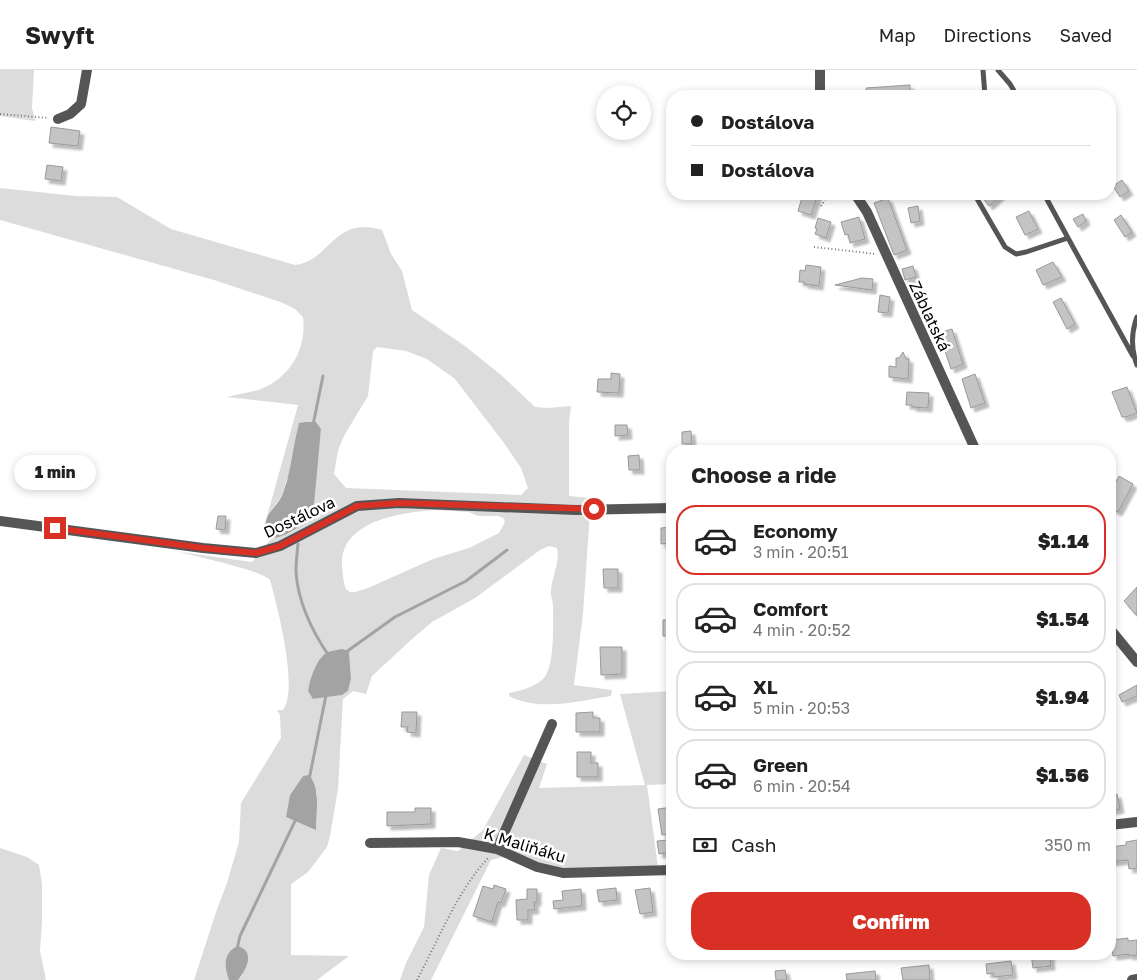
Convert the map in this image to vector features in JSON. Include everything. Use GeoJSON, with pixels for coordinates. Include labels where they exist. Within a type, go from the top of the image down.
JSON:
{"type":"FeatureCollection","features":[{"type":"Feature","properties":{"kind":"street"},"geometry":{"type":"LineString","coordinates":[[58,119],[70,114],[81,104],[87,70]]}},
{"type":"Feature","properties":{"kind":"street"},"geometry":{"type":"LineString","coordinates":[[820,70],[820,90]]}},
{"type":"Feature","properties":{"kind":"street","name":"Záblatská"},"geometry":{"type":"LineString","coordinates":[[859,200],[867,212],[973,445]]}},
{"type":"Feature","properties":{"kind":"street","name":"Dostálova"},"geometry":{"type":"LineString","coordinates":[[0,521],[203,548],[256,553],[280,546],[357,506],[399,503],[576,510],[666,508]]}},
{"type":"Feature","properties":{"kind":"street"},"geometry":{"type":"LineString","coordinates":[[1116,636],[1137,662]]}},
{"type":"Feature","properties":{"kind":"street"},"geometry":{"type":"LineString","coordinates":[[497,849],[552,724]]}},
{"type":"Feature","properties":{"kind":"street"},"geometry":{"type":"LineString","coordinates":[[1116,824],[1137,822]]}},
{"type":"Feature","properties":{"kind":"street","name":"K Maliňáku"},"geometry":{"type":"LineString","coordinates":[[370,843],[458,842],[497,849],[537,867],[563,874],[666,870]]}},
{"type":"Feature","properties":{"kind":"street"},"geometry":{"type":"LineString","coordinates":[[1132,980],[1137,979]]}},
{"type":"Feature","properties":{"kind":"lane"},"geometry":{"type":"LineString","coordinates":[[983,70],[984,90]]}},
{"type":"Feature","properties":{"kind":"lane"},"geometry":{"type":"LineString","coordinates":[[998,70],[1014,90]]}},
{"type":"Feature","properties":{"kind":"lane"},"geometry":{"type":"LineString","coordinates":[[978,200],[1005,247],[1016,254],[1068,238]]}},
{"type":"Feature","properties":{"kind":"lane"},"geometry":{"type":"LineString","coordinates":[[1047,200],[1137,365]]}},
{"type":"Feature","properties":{"kind":"lane"},"geometry":{"type":"LineString","coordinates":[[1133,356],[1133,338],[1137,317]]}},
{"type":"Feature","properties":{"kind":"path"},"geometry":{"type":"LineString","coordinates":[[0,114],[58,119]]}},
{"type":"Feature","properties":{"kind":"path"},"geometry":{"type":"LineString","coordinates":[[821,206],[825,200]]}},
{"type":"Feature","properties":{"kind":"path"},"geometry":{"type":"LineString","coordinates":[[814,247],[886,255]]}},
{"type":"Feature","properties":{"kind":"path"},"geometry":{"type":"LineString","coordinates":[[417,980],[457,904],[480,868],[497,849]]}},
{"type":"Feature","properties":{"kind":"shaded area"},"geometry":{"type":"Polygon","coordinates":[[[0,70],[34,70],[32,108],[35,121],[0,116],[0,70]]]}},
{"type":"Feature","properties":{"kind":"shaded area"},"geometry":{"type":"Polygon","coordinates":[[[0,188],[76,196],[117,197],[171,229],[295,265],[307,262],[317,256],[342,233],[366,227],[382,230],[391,254],[402,271],[412,310],[465,346],[501,375],[535,407],[571,406],[569,422],[569,496],[591,498],[583,614],[574,685],[612,690],[611,696],[559,704],[546,704],[521,701],[509,696],[509,693],[536,684],[548,672],[552,654],[553,632],[551,592],[558,554],[557,548],[549,546],[540,550],[475,598],[432,622],[372,676],[366,694],[353,691],[343,699],[338,789],[327,847],[308,872],[291,884],[291,955],[349,956],[317,980],[238,980],[243,974],[226,972],[229,980],[194,980],[239,842],[241,803],[281,738],[280,715],[277,710],[283,710],[289,684],[285,646],[270,580],[255,572],[180,552],[252,562],[271,539],[278,537],[317,467],[321,429],[316,422],[287,479],[282,496],[266,520],[298,405],[227,397],[261,389],[272,384],[289,369],[295,360],[302,340],[304,329],[303,317],[295,309],[283,303],[214,280],[0,220],[0,188]],[[377,347],[373,351],[368,396],[345,434],[338,450],[334,474],[346,488],[521,495],[528,488],[521,468],[455,379],[427,359],[406,351],[377,347]],[[434,510],[405,514],[374,522],[361,529],[351,539],[344,551],[342,566],[346,589],[350,592],[368,588],[433,559],[469,548],[499,533],[505,522],[503,518],[498,516],[478,516],[469,512],[434,510]],[[349,651],[326,653],[313,675],[311,685],[313,699],[342,695],[348,691],[351,679],[349,651]],[[303,776],[290,795],[316,829],[317,792],[303,776]]]}},
{"type":"Feature","properties":{"kind":"shaded area"},"geometry":{"type":"Polygon","coordinates":[[[316,422],[321,429],[311,519],[284,535],[266,538],[265,524],[269,514],[282,496],[289,474],[299,423],[316,422]]]}},
{"type":"Feature","properties":{"kind":"shaded area"},"geometry":{"type":"Polygon","coordinates":[[[342,649],[349,651],[351,679],[348,691],[342,695],[313,699],[308,691],[316,666],[326,653],[342,649]]]}},
{"type":"Feature","properties":{"kind":"shaded area"},"geometry":{"type":"Polygon","coordinates":[[[666,691],[666,784],[647,785],[658,867],[568,871],[538,865],[515,854],[491,860],[431,980],[400,980],[406,963],[424,927],[429,875],[441,848],[458,851],[483,830],[524,755],[547,764],[539,788],[645,785],[620,694],[666,691]]]}},
{"type":"Feature","properties":{"kind":"shaded area"},"geometry":{"type":"Polygon","coordinates":[[[309,775],[313,781],[316,794],[316,830],[286,817],[290,795],[303,776],[309,775]]]}},
{"type":"Feature","properties":{"kind":"shaded area"},"geometry":{"type":"Polygon","coordinates":[[[0,848],[27,857],[39,865],[42,884],[40,951],[46,980],[0,980],[0,848]]]}},
{"type":"Feature","properties":{"kind":"shaded area"},"geometry":{"type":"Polygon","coordinates":[[[238,946],[247,952],[248,962],[238,980],[229,980],[226,970],[227,956],[238,946]]]}},
{"type":"Feature","properties":{"kind":"building"},"geometry":{"type":"Polygon","coordinates":[[[910,85],[910,90],[866,90],[866,88],[910,85]]]}},
{"type":"Feature","properties":{"kind":"building"},"geometry":{"type":"Polygon","coordinates":[[[51,127],[80,131],[78,146],[49,143],[51,127]]]}},
{"type":"Feature","properties":{"kind":"building"},"geometry":{"type":"Polygon","coordinates":[[[47,165],[63,167],[61,181],[45,179],[47,165]]]}},
{"type":"Feature","properties":{"kind":"building"},"geometry":{"type":"Polygon","coordinates":[[[1122,180],[1129,191],[1120,197],[1116,191],[1116,184],[1122,180]]]}},
{"type":"Feature","properties":{"kind":"building"},"geometry":{"type":"Polygon","coordinates":[[[801,200],[816,200],[811,215],[798,211],[801,200]]]}},
{"type":"Feature","properties":{"kind":"building"},"geometry":{"type":"Polygon","coordinates":[[[889,200],[907,250],[894,255],[874,203],[889,200]]]}},
{"type":"Feature","properties":{"kind":"building"},"geometry":{"type":"Polygon","coordinates":[[[984,200],[996,200],[989,206],[984,200]]]}},
{"type":"Feature","properties":{"kind":"building"},"geometry":{"type":"Polygon","coordinates":[[[918,206],[920,221],[911,223],[908,208],[918,206]]]}},
{"type":"Feature","properties":{"kind":"building"},"geometry":{"type":"Polygon","coordinates":[[[1029,211],[1038,229],[1025,235],[1016,217],[1029,211]]]}},
{"type":"Feature","properties":{"kind":"building"},"geometry":{"type":"Polygon","coordinates":[[[1083,214],[1086,221],[1078,227],[1073,219],[1083,214]]]}},
{"type":"Feature","properties":{"kind":"building"},"geometry":{"type":"Polygon","coordinates":[[[1121,215],[1132,232],[1125,237],[1114,220],[1121,215]]]}},
{"type":"Feature","properties":{"kind":"building"},"geometry":{"type":"Polygon","coordinates":[[[859,217],[865,239],[850,243],[848,234],[845,235],[841,222],[859,217]]]}},
{"type":"Feature","properties":{"kind":"building"},"geometry":{"type":"Polygon","coordinates":[[[818,218],[831,222],[826,238],[815,234],[818,218]]]}},
{"type":"Feature","properties":{"kind":"building"},"geometry":{"type":"Polygon","coordinates":[[[1053,262],[1062,277],[1043,285],[1036,270],[1053,262]]]}},
{"type":"Feature","properties":{"kind":"building"},"geometry":{"type":"Polygon","coordinates":[[[806,265],[821,267],[819,286],[799,282],[800,270],[805,271],[806,265]]]}},
{"type":"Feature","properties":{"kind":"building"},"geometry":{"type":"Polygon","coordinates":[[[913,266],[916,277],[905,280],[902,269],[913,266]]]}},
{"type":"Feature","properties":{"kind":"building"},"geometry":{"type":"Polygon","coordinates":[[[862,278],[873,279],[872,290],[835,285],[862,278]]]}},
{"type":"Feature","properties":{"kind":"building"},"geometry":{"type":"Polygon","coordinates":[[[880,295],[890,297],[888,313],[878,312],[880,295]]]}},
{"type":"Feature","properties":{"kind":"building"},"geometry":{"type":"Polygon","coordinates":[[[1061,298],[1075,324],[1067,329],[1053,302],[1061,298]]]}},
{"type":"Feature","properties":{"kind":"building"},"geometry":{"type":"Polygon","coordinates":[[[952,329],[963,364],[951,369],[939,333],[952,329]]]}},
{"type":"Feature","properties":{"kind":"building"},"geometry":{"type":"Polygon","coordinates":[[[903,352],[906,359],[909,359],[908,379],[889,377],[889,366],[896,367],[896,358],[899,358],[903,352]]]}},
{"type":"Feature","properties":{"kind":"building"},"geometry":{"type":"Polygon","coordinates":[[[611,373],[620,374],[619,393],[597,392],[598,379],[611,379],[611,373]]]}},
{"type":"Feature","properties":{"kind":"building"},"geometry":{"type":"Polygon","coordinates":[[[975,374],[985,403],[971,408],[962,379],[975,374]]]}},
{"type":"Feature","properties":{"kind":"building"},"geometry":{"type":"Polygon","coordinates":[[[1127,387],[1137,413],[1122,417],[1112,392],[1127,387]]]}},
{"type":"Feature","properties":{"kind":"building"},"geometry":{"type":"Polygon","coordinates":[[[907,392],[929,393],[928,408],[906,405],[907,392]]]}},
{"type":"Feature","properties":{"kind":"building"},"geometry":{"type":"Polygon","coordinates":[[[615,425],[627,425],[628,435],[615,436],[615,425]]]}},
{"type":"Feature","properties":{"kind":"building"},"geometry":{"type":"Polygon","coordinates":[[[691,431],[692,444],[682,444],[682,432],[691,431]]]}},
{"type":"Feature","properties":{"kind":"building"},"geometry":{"type":"Polygon","coordinates":[[[639,455],[640,470],[629,470],[628,456],[639,455]]]}},
{"type":"Feature","properties":{"kind":"building"},"geometry":{"type":"Polygon","coordinates":[[[1119,476],[1133,484],[1118,512],[1116,511],[1116,482],[1119,476]]]}},
{"type":"Feature","properties":{"kind":"building"},"geometry":{"type":"Polygon","coordinates":[[[218,516],[226,516],[225,530],[216,529],[218,516]]]}},
{"type":"Feature","properties":{"kind":"building"},"geometry":{"type":"Polygon","coordinates":[[[661,528],[666,528],[666,544],[661,544],[661,528]]]}},
{"type":"Feature","properties":{"kind":"building"},"geometry":{"type":"Polygon","coordinates":[[[603,569],[618,569],[618,588],[604,588],[603,569]]]}},
{"type":"Feature","properties":{"kind":"building"},"geometry":{"type":"Polygon","coordinates":[[[1137,587],[1137,616],[1124,601],[1137,587]]]}},
{"type":"Feature","properties":{"kind":"building"},"geometry":{"type":"Polygon","coordinates":[[[663,620],[666,620],[666,636],[663,636],[663,620]]]}},
{"type":"Feature","properties":{"kind":"building"},"geometry":{"type":"Polygon","coordinates":[[[600,647],[622,647],[622,674],[601,675],[600,647]]]}},
{"type":"Feature","properties":{"kind":"building"},"geometry":{"type":"Polygon","coordinates":[[[1137,685],[1137,696],[1122,702],[1119,695],[1137,685]]]}},
{"type":"Feature","properties":{"kind":"building"},"geometry":{"type":"Polygon","coordinates":[[[402,712],[417,712],[416,733],[407,732],[408,727],[401,727],[402,712]]]}},
{"type":"Feature","properties":{"kind":"building"},"geometry":{"type":"Polygon","coordinates":[[[593,712],[593,718],[600,718],[600,732],[576,732],[576,713],[593,712]]]}},
{"type":"Feature","properties":{"kind":"building"},"geometry":{"type":"Polygon","coordinates":[[[577,752],[591,752],[591,763],[598,763],[598,777],[577,777],[577,752]]]}},
{"type":"Feature","properties":{"kind":"building"},"geometry":{"type":"Polygon","coordinates":[[[1116,794],[1120,809],[1116,810],[1116,794]]]}},
{"type":"Feature","properties":{"kind":"building"},"geometry":{"type":"Polygon","coordinates":[[[415,808],[431,808],[431,824],[387,826],[387,812],[415,812],[415,808]]]}},
{"type":"Feature","properties":{"kind":"building"},"geometry":{"type":"Polygon","coordinates":[[[666,808],[666,834],[662,835],[658,809],[666,808]]]}},
{"type":"Feature","properties":{"kind":"building"},"geometry":{"type":"Polygon","coordinates":[[[666,840],[666,853],[659,854],[657,841],[666,840]]]}},
{"type":"Feature","properties":{"kind":"building"},"geometry":{"type":"Polygon","coordinates":[[[1137,840],[1137,868],[1129,869],[1128,860],[1116,861],[1116,846],[1126,845],[1126,842],[1137,840]]]}},
{"type":"Feature","properties":{"kind":"building"},"geometry":{"type":"Polygon","coordinates":[[[494,885],[506,889],[501,903],[498,902],[492,922],[473,916],[483,886],[493,889],[494,885]]]}},
{"type":"Feature","properties":{"kind":"building"},"geometry":{"type":"Polygon","coordinates":[[[616,888],[617,900],[599,902],[597,890],[616,888]]]}},
{"type":"Feature","properties":{"kind":"building"},"geometry":{"type":"Polygon","coordinates":[[[650,888],[653,912],[640,914],[635,890],[650,888]]]}},
{"type":"Feature","properties":{"kind":"building"},"geometry":{"type":"Polygon","coordinates":[[[527,889],[537,889],[537,902],[534,902],[535,910],[528,910],[528,920],[517,920],[516,900],[527,899],[527,889]]]}},
{"type":"Feature","properties":{"kind":"building"},"geometry":{"type":"Polygon","coordinates":[[[581,889],[582,906],[554,909],[553,901],[563,900],[562,891],[581,889]]]}},
{"type":"Feature","properties":{"kind":"building"},"geometry":{"type":"Polygon","coordinates":[[[1128,938],[1128,941],[1137,940],[1137,955],[1116,956],[1116,939],[1128,938]]]}},
{"type":"Feature","properties":{"kind":"building"},"geometry":{"type":"Polygon","coordinates":[[[1032,960],[1050,960],[1051,966],[1033,968],[1032,960]]]}},
{"type":"Feature","properties":{"kind":"building"},"geometry":{"type":"Polygon","coordinates":[[[1011,961],[1013,975],[994,977],[993,973],[987,974],[986,964],[1011,961]]]}},
{"type":"Feature","properties":{"kind":"building"},"geometry":{"type":"Polygon","coordinates":[[[929,965],[930,980],[903,980],[901,968],[929,965]]]}},
{"type":"Feature","properties":{"kind":"building"},"geometry":{"type":"Polygon","coordinates":[[[785,970],[787,980],[776,980],[775,971],[785,970]]]}},
{"type":"Feature","properties":{"kind":"building"},"geometry":{"type":"Polygon","coordinates":[[[875,971],[876,980],[847,980],[846,974],[875,971]]]}},
{"type":"Feature","properties":{"kind":"waterway"},"geometry":{"type":"LineString","coordinates":[[313,425],[323,376]]}},
{"type":"Feature","properties":{"kind":"waterway"},"geometry":{"type":"LineString","coordinates":[[298,544],[296,572],[303,605],[317,637],[329,656]]}},
{"type":"Feature","properties":{"kind":"waterway"},"geometry":{"type":"LineString","coordinates":[[346,652],[395,617],[466,581],[507,550]]}},
{"type":"Feature","properties":{"kind":"waterway"},"geometry":{"type":"LineString","coordinates":[[309,780],[326,695]]}},
{"type":"Feature","properties":{"kind":"waterway"},"geometry":{"type":"LineString","coordinates":[[237,949],[240,936],[296,819]]}},
{"type":"Feature","properties":{"kind":"route"},"geometry":{"type":"LineString","coordinates":[[55,528],[203,548],[256,553],[280,546],[357,506],[399,503],[576,510],[594,509]]}}]}
